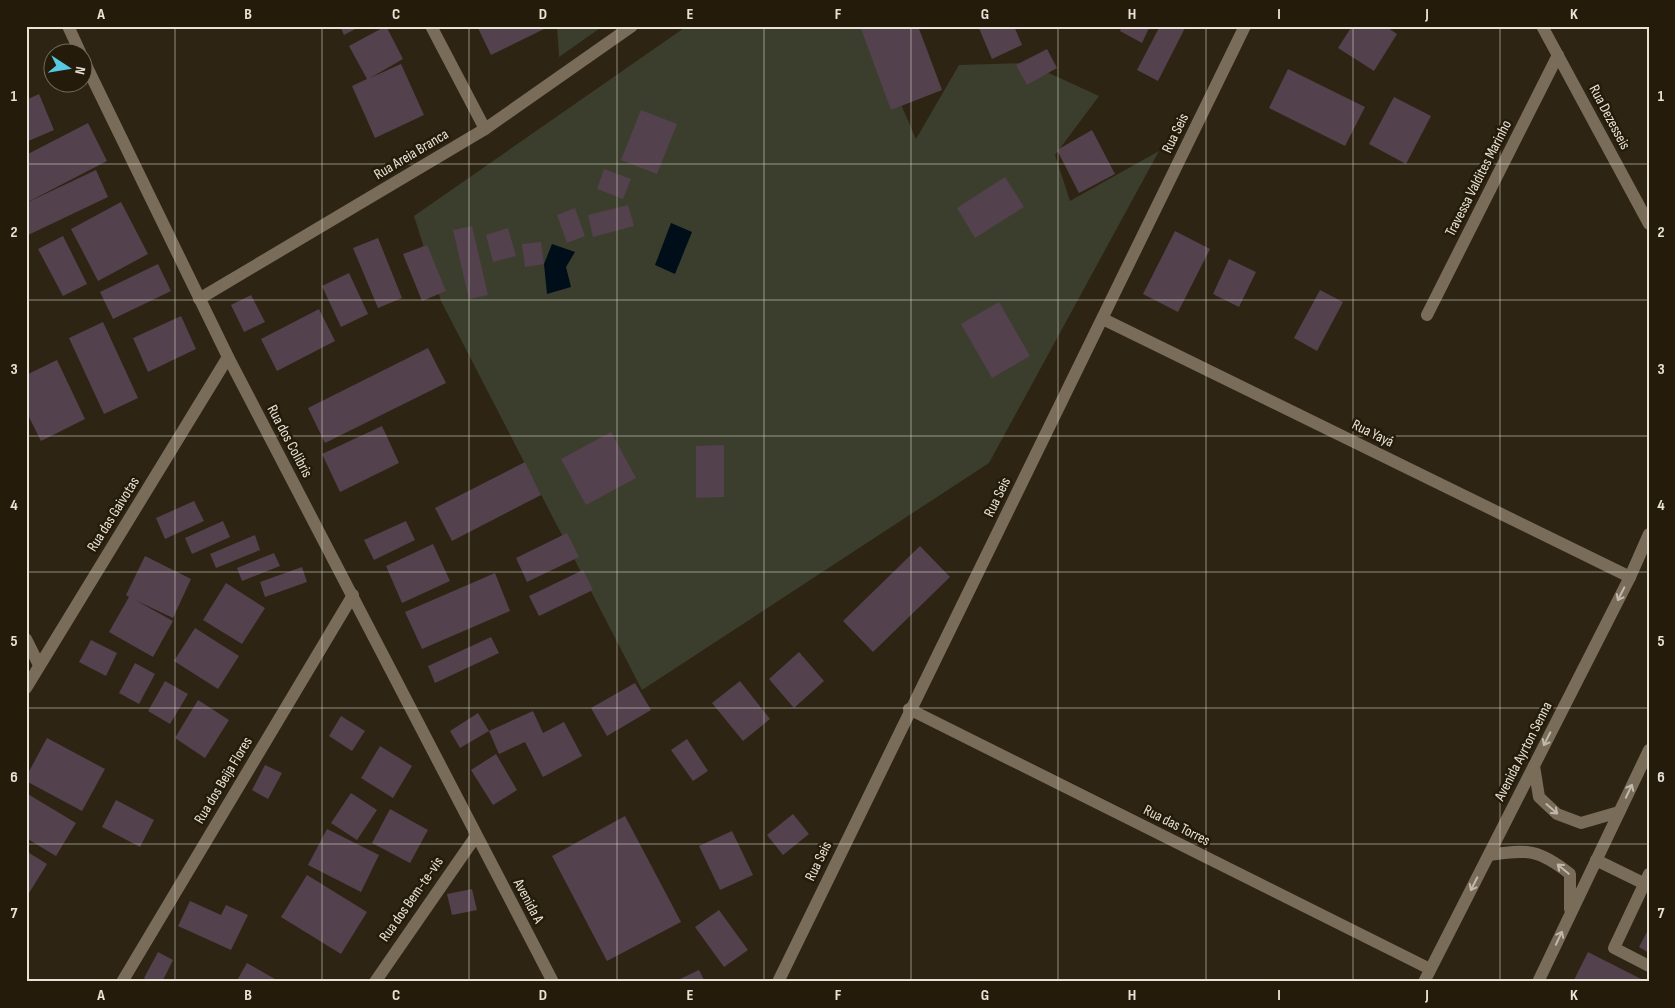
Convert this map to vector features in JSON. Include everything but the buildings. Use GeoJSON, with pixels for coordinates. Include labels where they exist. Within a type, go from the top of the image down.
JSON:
{"type":"FeatureCollection","features":[{"type":"Feature","properties":{"kind":"street"},"geometry":{"type":"LineString","coordinates":[[68,26],[75,42]]}},
{"type":"Feature","properties":{"kind":"street"},"geometry":{"type":"LineString","coordinates":[[431,26],[485,129]]}},
{"type":"Feature","properties":{"kind":"street","name":"Rua Areia Branca"},"geometry":{"type":"LineString","coordinates":[[199,299],[485,129],[632,26]]}},
{"type":"Feature","properties":{"kind":"street","name":"Rua Seis"},"geometry":{"type":"LineString","coordinates":[[778,982],[1245,26]]}},
{"type":"Feature","properties":{"kind":"street","name":"Rua Dezesseis"},"geometry":{"type":"LineString","coordinates":[[1542,26],[1649,224]]}},
{"type":"Feature","properties":{"kind":"street","name":"Travessa Valdites Marinho"},"geometry":{"type":"LineString","coordinates":[[1427,315],[1558,55]]}},
{"type":"Feature","properties":{"kind":"street","name":"Rua dos Colibris"},"geometry":{"type":"LineString","coordinates":[[92,78],[228,357],[353,595],[476,836]]}},
{"type":"Feature","properties":{"kind":"street","name":"Rua Yayá"},"geometry":{"type":"LineString","coordinates":[[1103,319],[1630,577]]}},
{"type":"Feature","properties":{"kind":"street","name":"Rua das Gaivotas"},"geometry":{"type":"LineString","coordinates":[[26,688],[228,357]]}},
{"type":"Feature","properties":{"kind":"street","name":"Avenida Ayrton Senna"},"geometry":{"type":"LineString","coordinates":[[1424,982],[1630,577],[1649,534]]}},
{"type":"Feature","properties":{"kind":"street","name":"Rua dos Beija Flores"},"geometry":{"type":"LineString","coordinates":[[122,982],[353,595]]}},
{"type":"Feature","properties":{"kind":"street"},"geometry":{"type":"LineString","coordinates":[[26,639],[39,665]]}},
{"type":"Feature","properties":{"kind":"street","name":"Rua das Torres"},"geometry":{"type":"LineString","coordinates":[[910,709],[1430,969]]}},
{"type":"Feature","properties":{"kind":"street"},"geometry":{"type":"LineString","coordinates":[[1538,982],[1649,750]]}},
{"type":"Feature","properties":{"kind":"street"},"geometry":{"type":"LineString","coordinates":[[1534,766],[1540,797],[1557,814],[1581,823],[1619,812]]}},
{"type":"Feature","properties":{"kind":"street","name":"Rua dos Bem-te-vis"},"geometry":{"type":"LineString","coordinates":[[375,982],[476,836]]}},
{"type":"Feature","properties":{"kind":"street","name":"Avenida A"},"geometry":{"type":"LineString","coordinates":[[476,836],[553,982]]}},
{"type":"Feature","properties":{"kind":"street"},"geometry":{"type":"LineString","coordinates":[[1488,855],[1519,850],[1549,857],[1570,874],[1570,914]]}},
{"type":"Feature","properties":{"kind":"street"},"geometry":{"type":"LineString","coordinates":[[1596,860],[1646,879],[1614,948],[1649,966]]}},
{"type":"Feature","properties":{"kind":"green space"},"geometry":{"type":"Polygon","coordinates":[[[557,26],[603,26],[559,57],[557,26]]]}},
{"type":"Feature","properties":{"kind":"green space"},"geometry":{"type":"Polygon","coordinates":[[[687,26],[867,26],[916,139],[959,65],[1027,63],[1099,96],[1055,155],[1070,201],[1159,151],[989,463],[642,690],[441,301],[414,216],[687,26]]]}},
{"type":"Feature","properties":{"kind":"water"},"geometry":{"type":"Polygon","coordinates":[[[671,223],[692,232],[675,274],[655,265],[671,223]]]}},
{"type":"Feature","properties":{"kind":"water"},"geometry":{"type":"Polygon","coordinates":[[[552,244],[575,252],[566,267],[571,287],[547,294],[544,264],[552,244]]]}}]}
